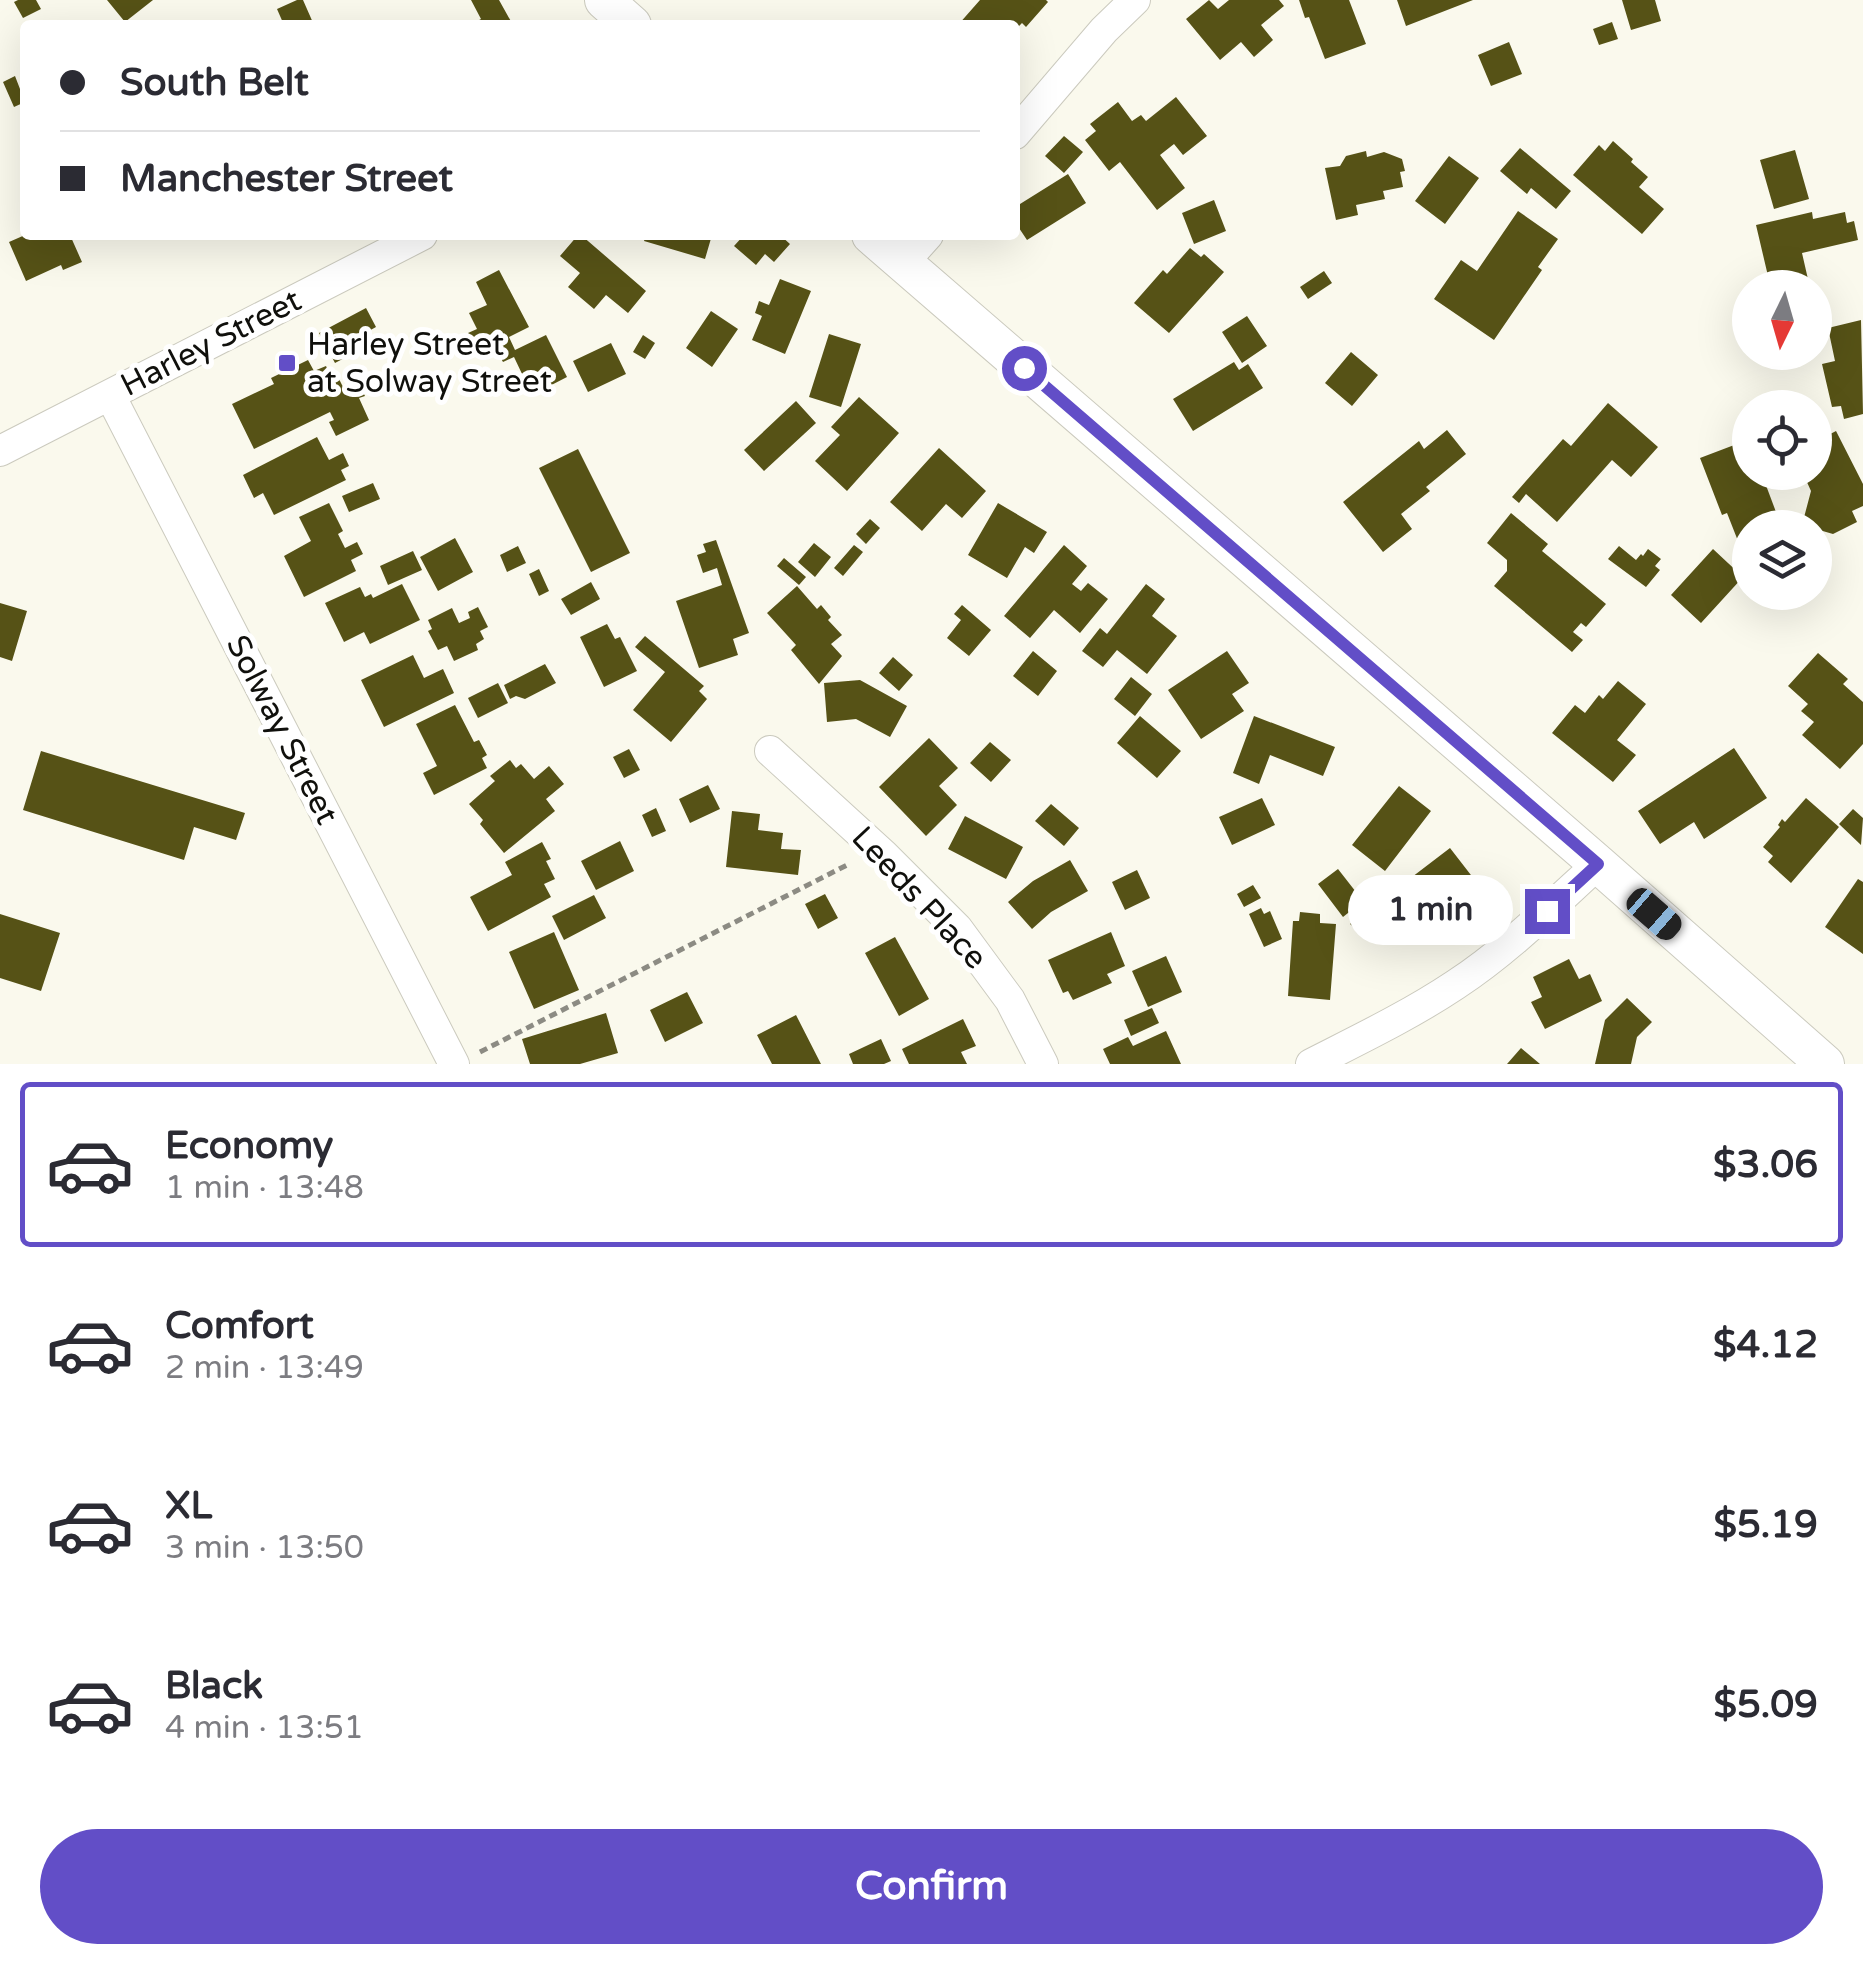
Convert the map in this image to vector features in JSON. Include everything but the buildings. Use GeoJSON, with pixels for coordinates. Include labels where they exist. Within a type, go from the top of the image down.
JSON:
{"type":"FeatureCollection","features":[{"type":"Feature","properties":{"kind":"street"},"geometry":{"type":"LineString","coordinates":[[604,0],[626,20]]}},
{"type":"Feature","properties":{"kind":"street"},"geometry":{"type":"LineString","coordinates":[[1020,128],[1104,30],[1136,0]]}},
{"type":"Feature","properties":{"kind":"street","name":"Harley Street"},"geometry":{"type":"LineString","coordinates":[[0,451],[412,240]]}},
{"type":"Feature","properties":{"kind":"street"},"geometry":{"type":"LineString","coordinates":[[887,240],[916,249],[1825,1064]]}},
{"type":"Feature","properties":{"kind":"street","name":"Solway Street"},"geometry":{"type":"LineString","coordinates":[[110,396],[463,1060]]}},
{"type":"Feature","properties":{"kind":"street","name":"Leeds Place"},"geometry":{"type":"LineString","coordinates":[[770,751],[878,849],[956,928],[1010,1000],[1043,1064]]}},
{"type":"Feature","properties":{"kind":"street"},"geometry":{"type":"LineString","coordinates":[[1311,1064],[1456,984],[1531,926],[1598,864]]}},
{"type":"Feature","properties":{"kind":"path"},"geometry":{"type":"LineString","coordinates":[[463,1060],[878,849]]}},
{"type":"Feature","properties":{"kind":"place","name":"Harley Street at Solway Street"},"geometry":{"type":"Point","coordinates":[287,363]}},
{"type":"Feature","properties":{"kind":"route"},"geometry":{"type":"LineString","coordinates":[[1024,368],[1598,864],[1547,911]]}}]}
